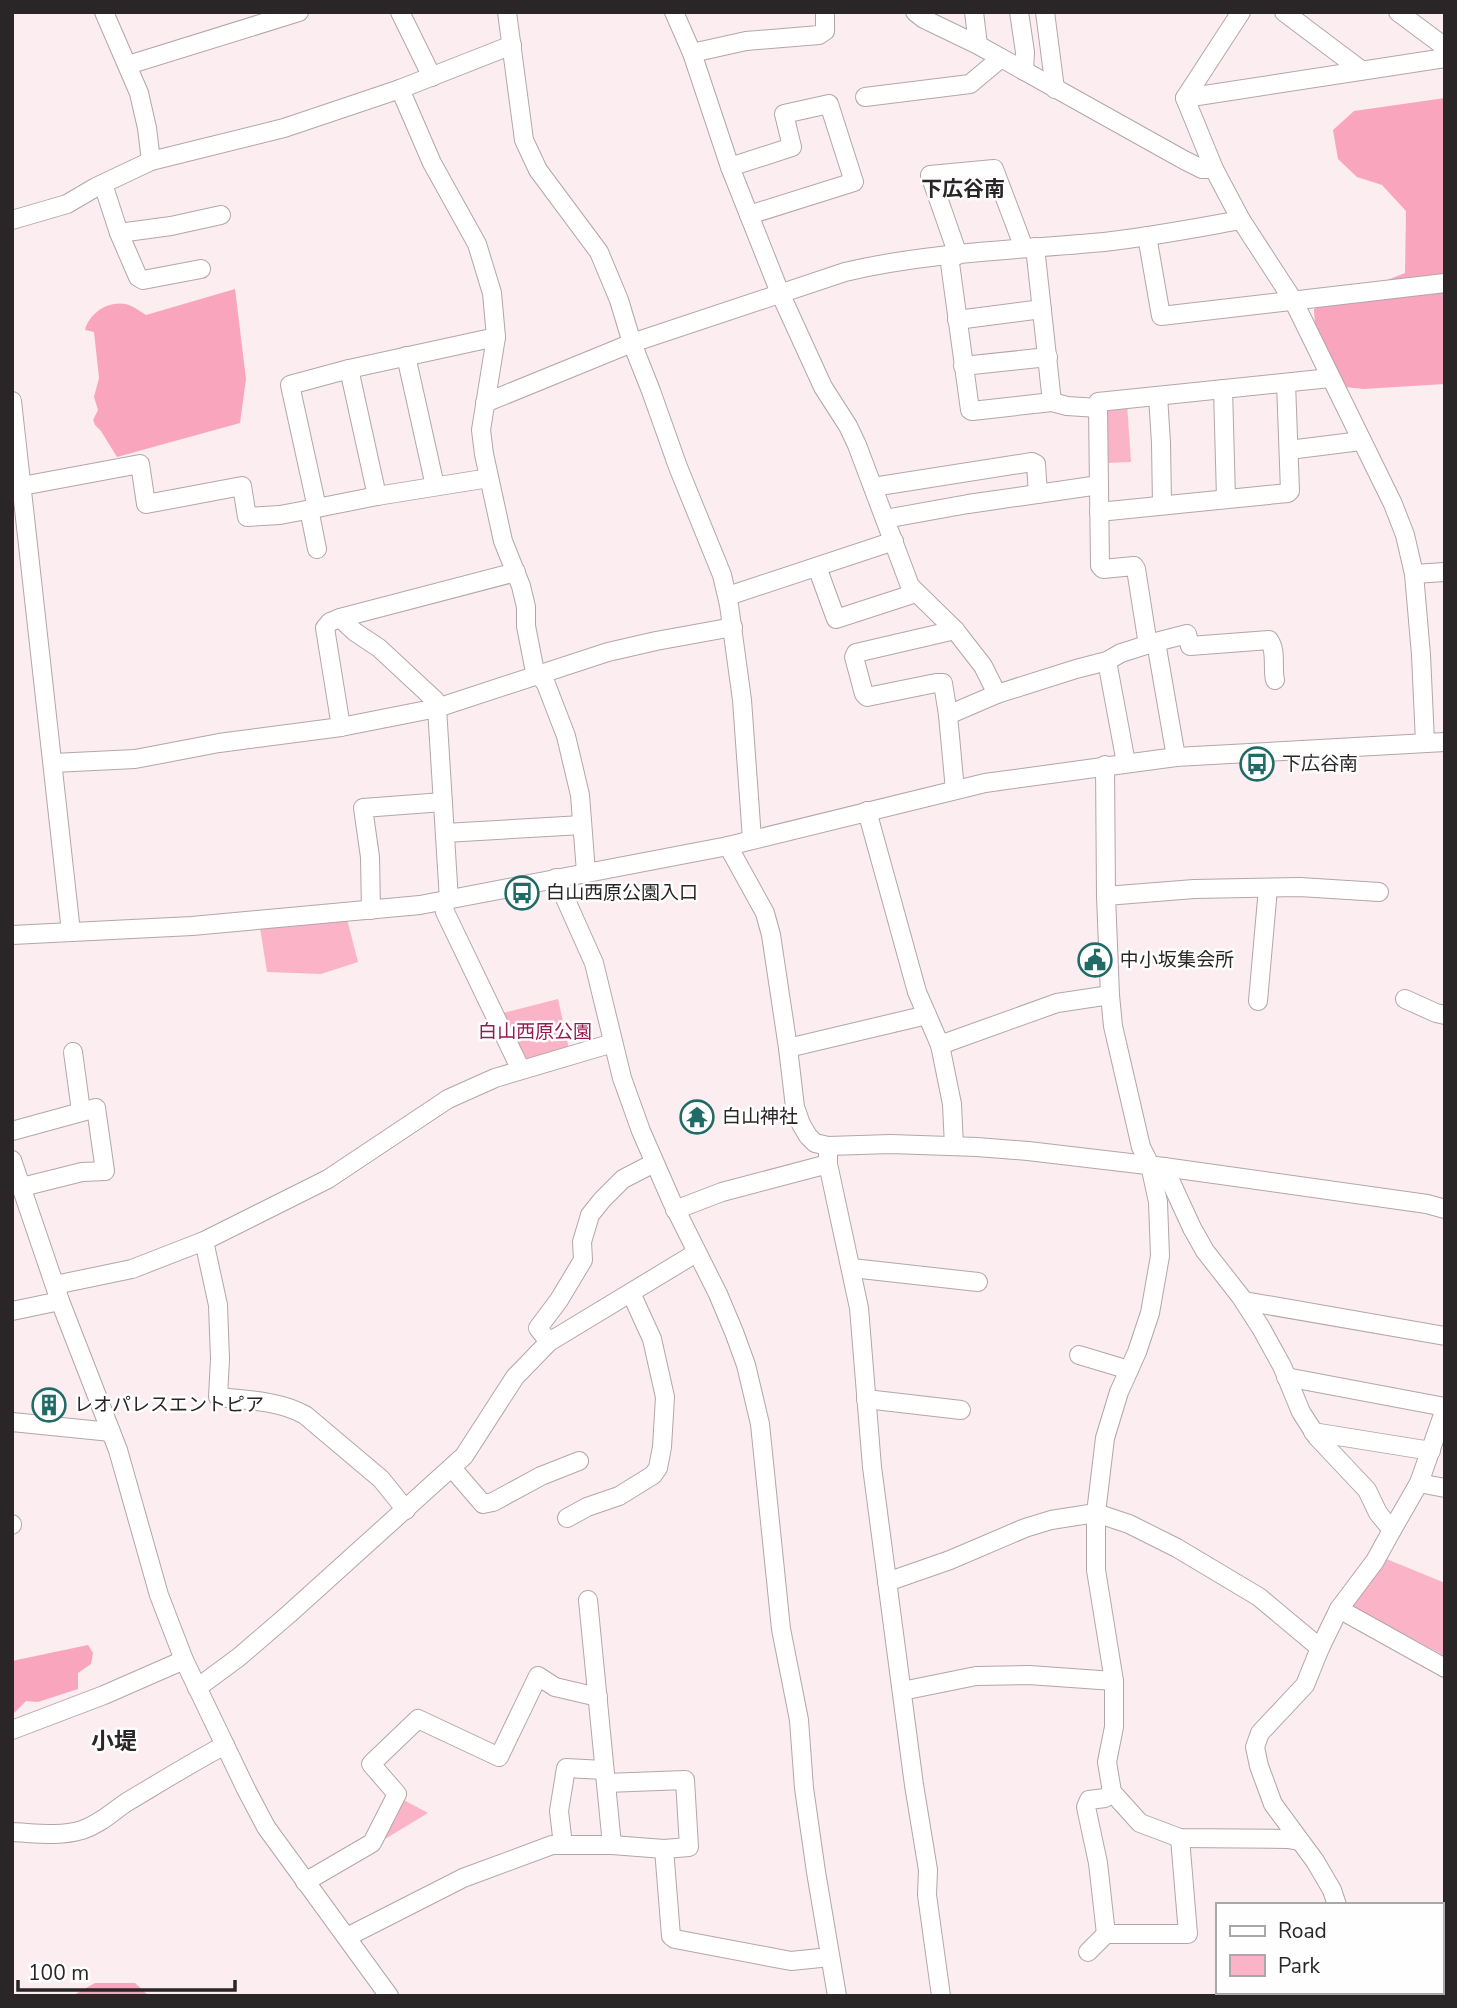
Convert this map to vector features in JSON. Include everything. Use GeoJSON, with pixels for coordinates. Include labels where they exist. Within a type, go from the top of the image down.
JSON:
{"type":"FeatureCollection","features":[{"type":"Feature","properties":{"kind":"street"},"geometry":{"type":"LineString","coordinates":[[104,12],[139,93],[151,161]]}},
{"type":"Feature","properties":{"kind":"street"},"geometry":{"type":"LineString","coordinates":[[128,65],[299,12]]}},
{"type":"Feature","properties":{"kind":"street"},"geometry":{"type":"LineString","coordinates":[[400,12],[432,77]]}},
{"type":"Feature","properties":{"kind":"street"},"geometry":{"type":"LineString","coordinates":[[507,12],[524,140],[538,170],[600,252],[677,467],[722,575],[733,627],[752,839]]}},
{"type":"Feature","properties":{"kind":"street"},"geometry":{"type":"LineString","coordinates":[[674,12],[692,53],[730,167],[780,293],[823,387],[848,427],[910,586],[955,630],[984,666],[997,694]]}},
{"type":"Feature","properties":{"kind":"street"},"geometry":{"type":"LineString","coordinates":[[692,53],[746,41],[819,35],[825,31],[825,12]]}},
{"type":"Feature","properties":{"kind":"street"},"geometry":{"type":"LineString","coordinates":[[974,12],[978,45]]}},
{"type":"Feature","properties":{"kind":"street"},"geometry":{"type":"LineString","coordinates":[[1019,12],[1025,52],[1024,71]]}},
{"type":"Feature","properties":{"kind":"street"},"geometry":{"type":"LineString","coordinates":[[1045,12],[1055,89]]}},
{"type":"Feature","properties":{"kind":"street"},"geometry":{"type":"LineString","coordinates":[[1185,97],[1241,12]]}},
{"type":"Feature","properties":{"kind":"street"},"geometry":{"type":"LineString","coordinates":[[1284,12],[1361,70]]}},
{"type":"Feature","properties":{"kind":"street"},"geometry":{"type":"LineString","coordinates":[[1398,12],[1445,47]]}},
{"type":"Feature","properties":{"kind":"street"},"geometry":{"type":"LineString","coordinates":[[921,14],[1202,169],[1214,169]]}},
{"type":"Feature","properties":{"kind":"street"},"geometry":{"type":"LineString","coordinates":[[12,219],[67,204],[151,161],[284,128],[400,89],[512,45]]}},
{"type":"Feature","properties":{"kind":"street"},"geometry":{"type":"LineString","coordinates":[[865,97],[970,84],[1001,58]]}},
{"type":"Feature","properties":{"kind":"street"},"geometry":{"type":"LineString","coordinates":[[1185,97],[1445,58]]}},
{"type":"Feature","properties":{"kind":"street"},"geometry":{"type":"LineString","coordinates":[[400,89],[432,163],[477,244],[492,293],[496,337],[481,430],[503,541],[527,607],[528,646],[534,667],[546,684],[566,736],[580,794],[586,872]]}},
{"type":"Feature","properties":{"kind":"street"},"geometry":{"type":"LineString","coordinates":[[1185,97],[1214,169],[1241,220],[1293,300],[1393,504],[1405,535],[1414,574],[1425,742]]}},
{"type":"Feature","properties":{"kind":"street"},"geometry":{"type":"LineString","coordinates":[[730,167],[792,148],[784,114],[829,104],[854,182],[749,215]]}},
{"type":"Feature","properties":{"kind":"street"},"geometry":{"type":"LineString","coordinates":[[1052,402],[1042,309],[1030,248],[994,169],[930,175],[953,255],[957,320],[970,410],[1052,402],[1098,408]]}},
{"type":"Feature","properties":{"kind":"street"},"geometry":{"type":"LineString","coordinates":[[103,184],[119,233],[141,279],[201,269]]}},
{"type":"Feature","properties":{"kind":"street"},"geometry":{"type":"LineString","coordinates":[[119,233],[171,226],[221,215]]}},
{"type":"Feature","properties":{"kind":"street"},"geometry":{"type":"LineString","coordinates":[[485,403],[632,343],[862,268],[953,255],[1147,236],[1241,220]]}},
{"type":"Feature","properties":{"kind":"street"},"geometry":{"type":"LineString","coordinates":[[1147,236],[1161,316],[1445,283]]}},
{"type":"Feature","properties":{"kind":"street"},"geometry":{"type":"LineString","coordinates":[[957,320],[1042,309]]}},
{"type":"Feature","properties":{"kind":"street"},"geometry":{"type":"LineString","coordinates":[[317,550],[313,508],[290,384],[496,337]]}},
{"type":"Feature","properties":{"kind":"street"},"geometry":{"type":"LineString","coordinates":[[406,356],[435,486]]}},
{"type":"Feature","properties":{"kind":"street"},"geometry":{"type":"LineString","coordinates":[[963,366],[1048,357]]}},
{"type":"Feature","properties":{"kind":"street"},"geometry":{"type":"LineString","coordinates":[[349,369],[377,496]]}},
{"type":"Feature","properties":{"kind":"street"},"geometry":{"type":"LineString","coordinates":[[1176,757],[1136,569],[1133,566],[1103,569],[1100,566],[1098,402],[1330,378]]}},
{"type":"Feature","properties":{"kind":"street"},"geometry":{"type":"LineString","coordinates":[[1099,512],[1288,493],[1286,383]]}},
{"type":"Feature","properties":{"kind":"street"},"geometry":{"type":"LineString","coordinates":[[1223,389],[1226,498]]}},
{"type":"Feature","properties":{"kind":"street"},"geometry":{"type":"LineString","coordinates":[[1157,396],[1162,505]]}},
{"type":"Feature","properties":{"kind":"street"},"geometry":{"type":"LineString","coordinates":[[12,401],[14,442],[22,486],[71,932]]}},
{"type":"Feature","properties":{"kind":"street"},"geometry":{"type":"LineString","coordinates":[[1289,450],[1361,442]]}},
{"type":"Feature","properties":{"kind":"street"},"geometry":{"type":"LineString","coordinates":[[873,487],[1032,462],[1036,464],[1038,494]]}},
{"type":"Feature","properties":{"kind":"street"},"geometry":{"type":"LineString","coordinates":[[22,486],[140,464],[146,504],[242,486],[247,517],[280,515],[489,478]]}},
{"type":"Feature","properties":{"kind":"street"},"geometry":{"type":"LineString","coordinates":[[885,519],[1099,485]]}},
{"type":"Feature","properties":{"kind":"street"},"geometry":{"type":"LineString","coordinates":[[728,596],[894,541]]}},
{"type":"Feature","properties":{"kind":"street"},"geometry":{"type":"LineString","coordinates":[[817,567],[836,619],[916,593]]}},
{"type":"Feature","properties":{"kind":"street"},"geometry":{"type":"LineString","coordinates":[[341,727],[325,628],[330,622],[516,572]]}},
{"type":"Feature","properties":{"kind":"street"},"geometry":{"type":"LineString","coordinates":[[1414,574],[1445,572]]}},
{"type":"Feature","properties":{"kind":"street"},"geometry":{"type":"LineString","coordinates":[[340,618],[379,648],[435,700],[443,802],[445,912],[520,1070]]}},
{"type":"Feature","properties":{"kind":"street"},"geometry":{"type":"LineString","coordinates":[[53,763],[135,759],[219,743],[341,727],[437,708],[620,649],[733,627]]}},
{"type":"Feature","properties":{"kind":"street"},"geometry":{"type":"LineString","coordinates":[[955,630],[856,653],[854,657],[867,697],[936,682],[943,683],[956,790]]}},
{"type":"Feature","properties":{"kind":"street"},"geometry":{"type":"LineString","coordinates":[[948,715],[997,694],[1187,634],[1191,646],[1196,647],[1269,640],[1273,645],[1272,670],[1275,680]]}},
{"type":"Feature","properties":{"kind":"street"},"geometry":{"type":"LineString","coordinates":[[1107,661],[1126,763]]}},
{"type":"Feature","properties":{"kind":"street"},"geometry":{"type":"LineString","coordinates":[[12,935],[191,926],[420,905],[728,846],[985,783],[1176,757],[1445,742]]}},
{"type":"Feature","properties":{"kind":"street"},"geometry":{"type":"LineString","coordinates":[[1105,765],[1110,995],[1114,1026],[1141,1147],[1157,1166],[1205,1251],[1245,1302],[1261,1328],[1313,1432],[1367,1490],[1378,1513],[1392,1530]]}},
{"type":"Feature","properties":{"kind":"street"},"geometry":{"type":"LineString","coordinates":[[371,910],[370,857],[363,808],[443,802]]}},
{"type":"Feature","properties":{"kind":"street"},"geometry":{"type":"LineString","coordinates":[[867,811],[917,992],[940,1045],[952,1104],[954,1146]]}},
{"type":"Feature","properties":{"kind":"street"},"geometry":{"type":"LineString","coordinates":[[444,834],[582,825]]}},
{"type":"Feature","properties":{"kind":"street"},"geometry":{"type":"LineString","coordinates":[[728,846],[765,913],[771,935],[795,1107],[808,1136],[828,1155],[838,1213],[852,1268],[859,1308],[866,1399],[887,1582],[928,1870],[927,1895],[941,1996]]}},
{"type":"Feature","properties":{"kind":"street"},"geometry":{"type":"LineString","coordinates":[[556,878],[594,963],[622,1078],[654,1163],[718,1294],[746,1364],[755,1397],[781,1629],[799,1720],[806,1800],[837,1996]]}},
{"type":"Feature","properties":{"kind":"street"},"geometry":{"type":"LineString","coordinates":[[1106,896],[1194,889],[1300,887],[1379,892]]}},
{"type":"Feature","properties":{"kind":"street"},"geometry":{"type":"LineString","coordinates":[[1258,1001],[1268,888]]}},
{"type":"Feature","properties":{"kind":"street"},"geometry":{"type":"LineString","coordinates":[[940,1045],[1057,1003],[1110,995]]}},
{"type":"Feature","properties":{"kind":"street"},"geometry":{"type":"LineString","coordinates":[[1405,999],[1445,1015]]}},
{"type":"Feature","properties":{"kind":"street"},"geometry":{"type":"LineString","coordinates":[[788,1048],[927,1016]]}},
{"type":"Feature","properties":{"kind":"street"},"geometry":{"type":"LineString","coordinates":[[12,1311],[204,1241],[328,1179],[448,1099],[495,1078],[613,1043]]}},
{"type":"Feature","properties":{"kind":"street"},"geometry":{"type":"LineString","coordinates":[[73,1052],[81,1111]]}},
{"type":"Feature","properties":{"kind":"street"},"geometry":{"type":"LineString","coordinates":[[12,1131],[96,1108],[106,1171],[82,1172],[22,1187]]}},
{"type":"Feature","properties":{"kind":"street"},"geometry":{"type":"LineString","coordinates":[[675,1210],[866,1144],[1028,1151],[1157,1166],[1427,1204],[1445,1209]]}},
{"type":"Feature","properties":{"kind":"street"},"geometry":{"type":"LineString","coordinates":[[12,1160],[57,1293],[111,1432],[159,1595],[184,1660],[266,1827],[389,1996]]}},
{"type":"Feature","properties":{"kind":"street"},"geometry":{"type":"LineString","coordinates":[[549,1342],[538,1328],[583,1260],[582,1242],[590,1215],[623,1179],[654,1163]]}},
{"type":"Feature","properties":{"kind":"street"},"geometry":{"type":"LineString","coordinates":[[1157,1166],[1160,1256],[1150,1313],[1137,1352],[1119,1392],[1105,1438],[1096,1513],[1096,1570],[1114,1681],[1114,1727],[1107,1762],[1112,1792],[1140,1823],[1180,1838],[1299,1841]]}},
{"type":"Feature","properties":{"kind":"street"},"geometry":{"type":"LineString","coordinates":[[204,1241],[218,1305],[218,1397],[294,1409],[305,1415],[381,1479],[405,1510]]}},
{"type":"Feature","properties":{"kind":"street"},"geometry":{"type":"LineString","coordinates":[[197,1688],[239,1657],[452,1468],[464,1456],[515,1377],[549,1342],[696,1253]]}},
{"type":"Feature","properties":{"kind":"street"},"geometry":{"type":"LineString","coordinates":[[852,1268],[978,1282]]}},
{"type":"Feature","properties":{"kind":"street"},"geometry":{"type":"LineString","coordinates":[[567,1518],[587,1507],[619,1496],[653,1475],[658,1468],[665,1397],[652,1339],[631,1293]]}},
{"type":"Feature","properties":{"kind":"street"},"geometry":{"type":"LineString","coordinates":[[1245,1302],[1445,1336]]}},
{"type":"Feature","properties":{"kind":"street"},"geometry":{"type":"LineString","coordinates":[[1079,1355],[1129,1370]]}},
{"type":"Feature","properties":{"kind":"street"},"geometry":{"type":"LineString","coordinates":[[1286,1377],[1445,1408],[1419,1483],[1375,1561],[1339,1609],[1305,1685],[1260,1733],[1255,1747],[1273,1804],[1315,1861],[1332,1889],[1336,1903]]}},
{"type":"Feature","properties":{"kind":"street"},"geometry":{"type":"LineString","coordinates":[[866,1399],[961,1410]]}},
{"type":"Feature","properties":{"kind":"street"},"geometry":{"type":"LineString","coordinates":[[12,1422],[111,1432]]}},
{"type":"Feature","properties":{"kind":"street"},"geometry":{"type":"LineString","coordinates":[[1313,1432],[1431,1451]]}},
{"type":"Feature","properties":{"kind":"street"},"geometry":{"type":"LineString","coordinates":[[452,1468],[483,1504],[493,1502],[541,1476],[579,1461]]}},
{"type":"Feature","properties":{"kind":"street"},"geometry":{"type":"LineString","coordinates":[[1419,1483],[1445,1488]]}},
{"type":"Feature","properties":{"kind":"street"},"geometry":{"type":"LineString","coordinates":[[887,1582],[950,1560],[1026,1528],[1051,1520],[1096,1513],[1146,1532],[1259,1597],[1320,1648]]}},
{"type":"Feature","properties":{"kind":"street"},"geometry":{"type":"LineString","coordinates":[[587,1601],[612,1845]]}},
{"type":"Feature","properties":{"kind":"street"},"geometry":{"type":"LineString","coordinates":[[1339,1609],[1445,1668]]}},
{"type":"Feature","properties":{"kind":"street"},"geometry":{"type":"LineString","coordinates":[[12,1730],[104,1695],[184,1660]]}},
{"type":"Feature","properties":{"kind":"street"},"geometry":{"type":"LineString","coordinates":[[902,1691],[976,1676],[1029,1675],[1114,1681]]}},
{"type":"Feature","properties":{"kind":"street"},"geometry":{"type":"LineString","coordinates":[[305,1882],[372,1843],[397,1794],[371,1764],[418,1718],[499,1757],[538,1676],[555,1687],[598,1697]]}},
{"type":"Feature","properties":{"kind":"street"},"geometry":{"type":"LineString","coordinates":[[12,1832],[52,1834],[79,1831],[92,1826],[194,1761],[225,1745]]}},
{"type":"Feature","properties":{"kind":"street"},"geometry":{"type":"LineString","coordinates":[[347,1937],[463,1878],[552,1845],[563,1845],[612,1845],[664,1849],[690,1847],[685,1780],[605,1777],[566,1768],[559,1811],[563,1845]]}},
{"type":"Feature","properties":{"kind":"street"},"geometry":{"type":"LineString","coordinates":[[1106,1934],[1098,1863],[1086,1807],[1090,1800],[1105,1798],[1112,1792]]}},
{"type":"Feature","properties":{"kind":"street"},"geometry":{"type":"LineString","coordinates":[[1088,1952],[1106,1934],[1188,1934],[1180,1838]]}},
{"type":"Feature","properties":{"kind":"street"},"geometry":{"type":"LineString","coordinates":[[664,1849],[671,1936],[675,1939],[791,1961],[830,1957]]}},
{"type":"Feature","properties":{"kind":"green space"},"geometry":{"type":"Polygon","coordinates":[[[1127,404],[1131,462],[1107,463],[1103,406],[1127,404]]]}},
{"type":"Feature","properties":{"kind":"green space"},"geometry":{"type":"Polygon","coordinates":[[[347,919],[358,962],[321,974],[267,972],[260,928],[347,919]]]}},
{"type":"Feature","properties":{"kind":"green space","name":"白山西原公園"},"geometry":{"type":"Polygon","coordinates":[[[558,999],[569,1049],[521,1063],[499,1014],[558,999]]]}},
{"type":"Feature","properties":{"kind":"green space"},"geometry":{"type":"Polygon","coordinates":[[[1384,1558],[1445,1583],[1445,1656],[1353,1607],[1384,1558]]]}},
{"type":"Feature","properties":{"kind":"green space"},"geometry":{"type":"Polygon","coordinates":[[[400,1798],[428,1813],[380,1842],[400,1798]]]}},
{"type":"Feature","properties":{"kind":"shaded area"},"geometry":{"type":"Polygon","coordinates":[[[1445,98],[1445,384],[1363,389],[1345,387],[1315,326],[1314,309],[1405,273],[1406,211],[1382,185],[1357,177],[1338,159],[1333,130],[1354,111],[1445,98]]]}},
{"type":"Feature","properties":{"kind":"shaded area"},"geometry":{"type":"Polygon","coordinates":[[[235,289],[246,379],[240,423],[117,457],[93,420],[98,410],[94,397],[99,378],[94,332],[85,330],[92,317],[103,308],[117,304],[131,306],[146,315],[235,289]]]}},
{"type":"Feature","properties":{"kind":"shaded area"},"geometry":{"type":"Polygon","coordinates":[[[88,1645],[93,1653],[91,1664],[78,1673],[78,1689],[38,1702],[26,1701],[12,1715],[12,1661],[88,1645]]]}},
{"type":"Feature","properties":{"kind":"shaded area"},"geometry":{"type":"Polygon","coordinates":[[[95,1983],[135,1983],[149,1996],[72,1996],[95,1983]]]}},
{"type":"Feature","properties":{"kind":"place","name":"下広谷南"},"geometry":{"type":"Point","coordinates":[1257,764]}},
{"type":"Feature","properties":{"kind":"place","name":"白山西原公園入口"},"geometry":{"type":"Point","coordinates":[522,893]}},
{"type":"Feature","properties":{"kind":"place","name":"中小坂集会所"},"geometry":{"type":"Point","coordinates":[1095,960]}},
{"type":"Feature","properties":{"kind":"place","name":"白山神社"},"geometry":{"type":"Point","coordinates":[697,1117]}},
{"type":"Feature","properties":{"kind":"place","name":"レオパレスエントピア"},"geometry":{"type":"Point","coordinates":[49,1405]}},
{"type":"Feature","properties":{"kind":"district","name":"下広谷南"},"geometry":{"type":"Point","coordinates":[963,189]}},
{"type":"Feature","properties":{"kind":"district","name":"小堤"},"geometry":{"type":"Point","coordinates":[114,1741]}}]}
